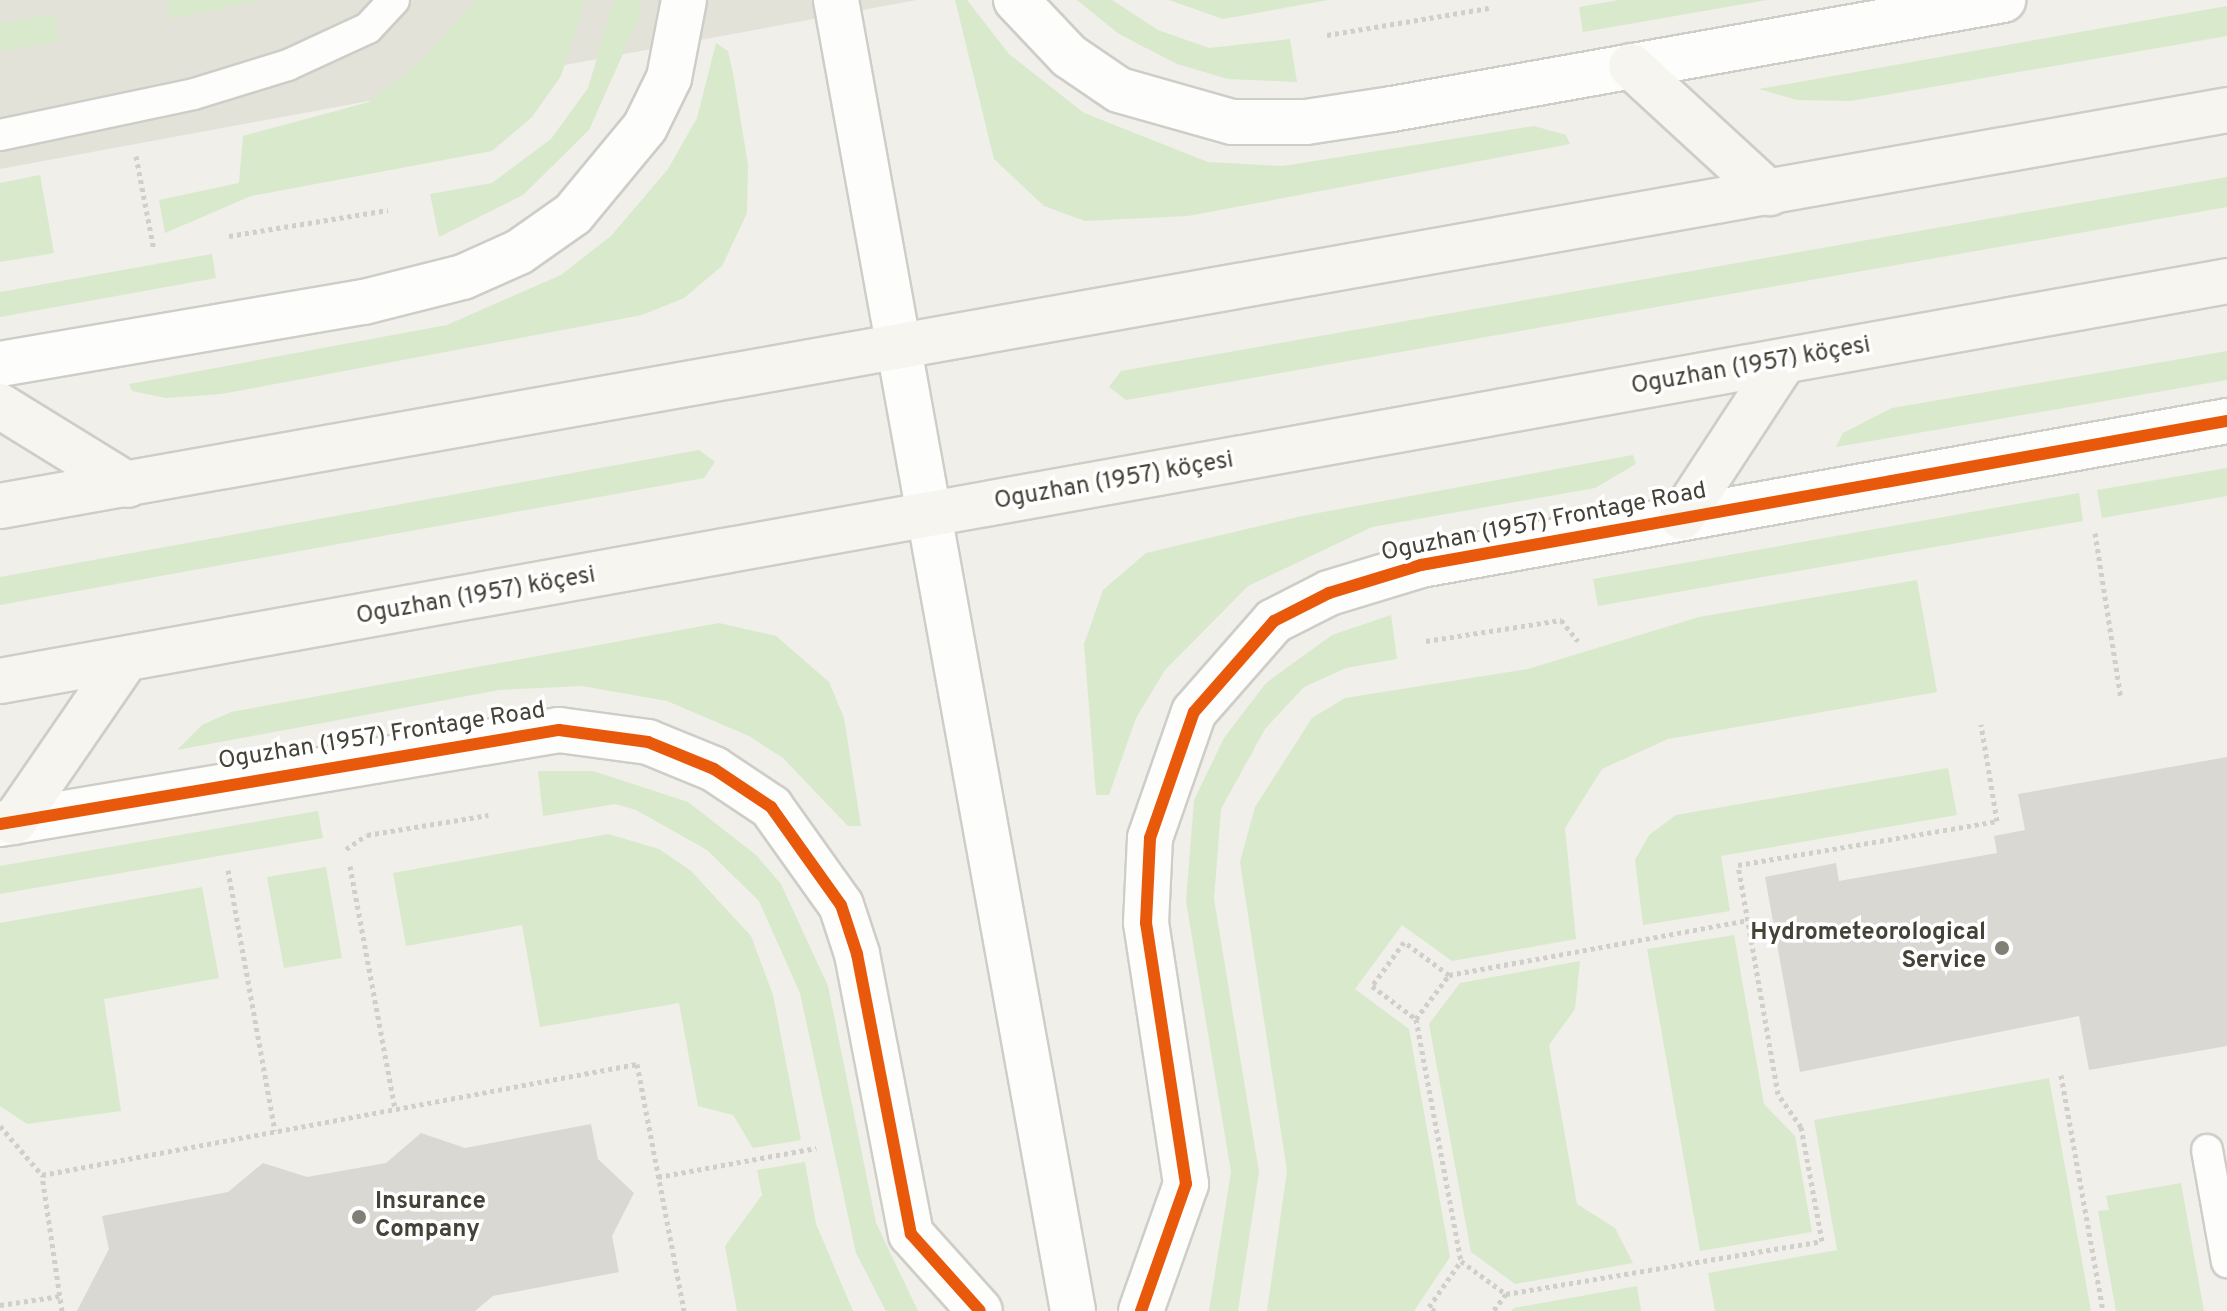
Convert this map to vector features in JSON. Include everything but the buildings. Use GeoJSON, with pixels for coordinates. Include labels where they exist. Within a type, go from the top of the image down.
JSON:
{"type":"FeatureCollection","features":[{"type":"Feature","properties":{"kind":"main road"},"geometry":{"type":"LineString","coordinates":[[1631,66],[1769,193]]}},
{"type":"Feature","properties":{"kind":"main road"},"geometry":{"type":"LineString","coordinates":[[0,506],[2227,110]]}},
{"type":"Feature","properties":{"kind":"main road","name":"Oguzhan (1957) köçesi"},"geometry":{"type":"LineString","coordinates":[[0,681],[124,662],[2227,281]]}},
{"type":"Feature","properties":{"kind":"main road"},"geometry":{"type":"LineString","coordinates":[[1682,517],[1784,361]]}},
{"type":"Feature","properties":{"kind":"main road"},"geometry":{"type":"LineString","coordinates":[[0,406],[128,485]]}},
{"type":"Feature","properties":{"kind":"main road"},"geometry":{"type":"LineString","coordinates":[[7,823],[124,662]]}},
{"type":"Feature","properties":{"kind":"street"},"geometry":{"type":"LineString","coordinates":[[0,364],[364,302],[463,277],[519,252],[573,214],[645,127],[669,78],[684,0]]}},
{"type":"Feature","properties":{"kind":"street"},"geometry":{"type":"LineString","coordinates":[[836,0],[1073,1311]]}},
{"type":"Feature","properties":{"kind":"street"},"geometry":{"type":"LineString","coordinates":[[1016,0],[1069,56],[1119,90],[1232,122],[1320,120],[2003,0]]}},
{"type":"Feature","properties":{"kind":"street","name":"Oguzhan (1957) Frontage Road"},"geometry":{"type":"LineString","coordinates":[[1141,1311],[1186,1184],[1146,923],[1150,838],[1194,712],[1274,621],[1329,593],[1421,565],[2227,421]]}},
{"type":"Feature","properties":{"kind":"street","name":"Oguzhan (1957) Frontage Road"},"geometry":{"type":"LineString","coordinates":[[7,823],[559,730],[648,742],[714,769],[771,807],[841,905],[857,954],[911,1234],[980,1311]]}},
{"type":"Feature","properties":{"kind":"lane"},"geometry":{"type":"LineString","coordinates":[[0,135],[127,109],[288,65],[368,28],[394,0]]}},
{"type":"Feature","properties":{"kind":"lane"},"geometry":{"type":"LineString","coordinates":[[2207,1150],[2227,1262]]}},
{"type":"Feature","properties":{"kind":"path"},"geometry":{"type":"LineString","coordinates":[[1327,35],[1489,8]]}},
{"type":"Feature","properties":{"kind":"path"},"geometry":{"type":"LineString","coordinates":[[127,109],[154,250]]}},
{"type":"Feature","properties":{"kind":"path"},"geometry":{"type":"LineString","coordinates":[[229,236],[388,210]]}},
{"type":"Feature","properties":{"kind":"path"},"geometry":{"type":"LineString","coordinates":[[2095,533],[2121,699]]}},
{"type":"Feature","properties":{"kind":"path"},"geometry":{"type":"LineString","coordinates":[[1426,641],[1561,620],[1578,641]]}},
{"type":"Feature","properties":{"kind":"path"},"geometry":{"type":"LineString","coordinates":[[1493,1311],[1506,1294],[1822,1241],[1801,1127],[1778,1094],[1738,865],[1997,821],[1981,724]]}},
{"type":"Feature","properties":{"kind":"path"},"geometry":{"type":"LineString","coordinates":[[346,849],[367,835],[488,815]]}},
{"type":"Feature","properties":{"kind":"path"},"geometry":{"type":"LineString","coordinates":[[350,866],[395,1109]]}},
{"type":"Feature","properties":{"kind":"path"},"geometry":{"type":"LineString","coordinates":[[228,870],[275,1131]]}},
{"type":"Feature","properties":{"kind":"path"},"geometry":{"type":"LineString","coordinates":[[1416,1019],[1449,975],[1748,920]]}},
{"type":"Feature","properties":{"kind":"path"},"geometry":{"type":"LineString","coordinates":[[1449,975],[1404,942],[1372,986],[1416,1019],[1461,1261],[1506,1294]]}},
{"type":"Feature","properties":{"kind":"path"},"geometry":{"type":"LineString","coordinates":[[42,1175],[637,1064],[683,1311]]}},
{"type":"Feature","properties":{"kind":"path"},"geometry":{"type":"LineString","coordinates":[[2061,1075],[2103,1311]]}},
{"type":"Feature","properties":{"kind":"path"},"geometry":{"type":"LineString","coordinates":[[0,1126],[42,1175],[62,1311]]}},
{"type":"Feature","properties":{"kind":"path"},"geometry":{"type":"LineString","coordinates":[[658,1177],[816,1148]]}},
{"type":"Feature","properties":{"kind":"path"},"geometry":{"type":"LineString","coordinates":[[1435,1311],[1429,1307],[1461,1261]]}},
{"type":"Feature","properties":{"kind":"path"},"geometry":{"type":"LineString","coordinates":[[0,1305],[60,1296]]}},
{"type":"Feature","properties":{"kind":"shaded area"},"geometry":{"type":"Polygon","coordinates":[[[0,0],[917,0],[0,169],[0,0]]]}},
{"type":"Feature","properties":{"kind":"green space"},"geometry":{"type":"Polygon","coordinates":[[[167,0],[262,0],[171,19],[167,0]]]}},
{"type":"Feature","properties":{"kind":"green space"},"geometry":{"type":"Polygon","coordinates":[[[476,0],[585,0],[561,76],[532,117],[492,151],[251,196],[165,233],[159,200],[239,183],[243,136],[369,102],[415,67],[476,0]]]}},
{"type":"Feature","properties":{"kind":"green space"},"geometry":{"type":"Polygon","coordinates":[[[614,0],[641,0],[639,18],[589,130],[523,195],[439,237],[430,194],[492,183],[551,139],[588,88],[614,0]]]}},
{"type":"Feature","properties":{"kind":"green space"},"geometry":{"type":"Polygon","coordinates":[[[955,0],[967,0],[1009,54],[1084,113],[1208,162],[1283,166],[1534,126],[1566,135],[1570,144],[1188,216],[1085,221],[1044,206],[994,159],[955,0]]]}},
{"type":"Feature","properties":{"kind":"green space"},"geometry":{"type":"Polygon","coordinates":[[[1077,0],[1112,0],[1158,30],[1209,48],[1290,39],[1297,82],[1228,79],[1177,64],[1119,34],[1077,0]]]}},
{"type":"Feature","properties":{"kind":"green space"},"geometry":{"type":"Polygon","coordinates":[[[1169,0],[1328,0],[1223,19],[1169,0]]]}},
{"type":"Feature","properties":{"kind":"green space"},"geometry":{"type":"Polygon","coordinates":[[[1619,0],[1767,0],[1583,32],[1579,7],[1619,0]]]}},
{"type":"Feature","properties":{"kind":"green space"},"geometry":{"type":"Polygon","coordinates":[[[2227,6],[2227,36],[1851,101],[1797,100],[1759,89],[2227,6]]]}},
{"type":"Feature","properties":{"kind":"green space"},"geometry":{"type":"Polygon","coordinates":[[[54,14],[59,41],[0,51],[0,24],[54,14]]]}},
{"type":"Feature","properties":{"kind":"green space"},"geometry":{"type":"Polygon","coordinates":[[[716,43],[728,51],[733,73],[748,165],[747,213],[722,266],[684,298],[642,315],[222,394],[166,398],[132,391],[129,384],[447,325],[561,275],[611,236],[668,169],[697,118],[716,43]]]}},
{"type":"Feature","properties":{"kind":"green space"},"geometry":{"type":"Polygon","coordinates":[[[40,175],[54,253],[0,262],[0,183],[40,175]]]}},
{"type":"Feature","properties":{"kind":"green space"},"geometry":{"type":"Polygon","coordinates":[[[2227,177],[2227,207],[1126,400],[1109,387],[1121,371],[2227,177]]]}},
{"type":"Feature","properties":{"kind":"green space"},"geometry":{"type":"Polygon","coordinates":[[[212,254],[216,278],[0,317],[0,292],[212,254]]]}},
{"type":"Feature","properties":{"kind":"green space"},"geometry":{"type":"Polygon","coordinates":[[[2227,351],[2227,380],[1836,447],[1843,433],[1892,408],[2227,351]]]}},
{"type":"Feature","properties":{"kind":"green space"},"geometry":{"type":"Polygon","coordinates":[[[699,450],[715,462],[704,478],[0,605],[0,577],[699,450]]]}},
{"type":"Feature","properties":{"kind":"green space"},"geometry":{"type":"Polygon","coordinates":[[[1633,455],[1636,464],[1595,488],[1372,527],[1248,586],[1165,670],[1136,718],[1109,795],[1096,795],[1084,644],[1103,590],[1146,553],[1302,516],[1633,455]]]}},
{"type":"Feature","properties":{"kind":"green space"},"geometry":{"type":"Polygon","coordinates":[[[2227,468],[2227,496],[2102,518],[2097,490],[2227,468]]]}},
{"type":"Feature","properties":{"kind":"green space"},"geometry":{"type":"Polygon","coordinates":[[[2079,493],[2083,521],[1598,606],[1593,579],[2079,493]]]}},
{"type":"Feature","properties":{"kind":"green space"},"geometry":{"type":"Polygon","coordinates":[[[1917,580],[1937,692],[1668,739],[1602,769],[1565,828],[1576,939],[1452,961],[1402,925],[1355,989],[1409,1029],[1450,1257],[1414,1311],[1267,1311],[1287,1171],[1240,862],[1255,807],[1312,718],[1345,698],[1528,669],[1699,617],[1917,580]]]}},
{"type":"Feature","properties":{"kind":"green space"},"geometry":{"type":"Polygon","coordinates":[[[1391,615],[1397,659],[1346,668],[1304,687],[1265,729],[1221,809],[1214,899],[1259,1172],[1238,1311],[1209,1311],[1231,1172],[1186,901],[1194,800],[1224,738],[1266,683],[1332,635],[1391,615]]]}},
{"type":"Feature","properties":{"kind":"green space"},"geometry":{"type":"Polygon","coordinates":[[[719,623],[776,636],[829,682],[844,718],[861,826],[848,826],[783,758],[749,736],[667,701],[582,686],[499,690],[177,750],[202,725],[231,712],[719,623]]]}},
{"type":"Feature","properties":{"kind":"green space"},"geometry":{"type":"Polygon","coordinates":[[[1948,768],[1957,815],[1721,856],[1730,911],[1643,925],[1635,860],[1649,835],[1676,815],[1948,768]]]}},
{"type":"Feature","properties":{"kind":"green space"},"geometry":{"type":"Polygon","coordinates":[[[538,771],[593,771],[688,802],[756,855],[781,884],[828,986],[876,1223],[918,1311],[886,1311],[856,1253],[800,993],[759,901],[707,850],[636,810],[615,804],[543,816],[538,771]]]}},
{"type":"Feature","properties":{"kind":"green space"},"geometry":{"type":"Polygon","coordinates":[[[318,811],[323,838],[0,894],[0,866],[318,811]]]}},
{"type":"Feature","properties":{"kind":"green space"},"geometry":{"type":"Polygon","coordinates":[[[608,834],[659,849],[691,871],[751,936],[773,995],[801,1140],[753,1148],[733,1115],[698,1106],[679,1003],[540,1027],[522,925],[406,946],[393,873],[608,834]]]}},
{"type":"Feature","properties":{"kind":"green space"},"geometry":{"type":"Polygon","coordinates":[[[326,867],[342,958],[284,968],[267,877],[326,867]]]}},
{"type":"Feature","properties":{"kind":"green space"},"geometry":{"type":"Polygon","coordinates":[[[202,887],[219,978],[104,999],[121,1111],[27,1124],[0,1106],[0,923],[202,887]]]}},
{"type":"Feature","properties":{"kind":"green space"},"geometry":{"type":"Polygon","coordinates":[[[1734,935],[1764,1104],[1795,1136],[1812,1232],[1700,1251],[1647,949],[1734,935]]]}},
{"type":"Feature","properties":{"kind":"green space"},"geometry":{"type":"Polygon","coordinates":[[[1580,961],[1575,1009],[1549,1045],[1577,1204],[1615,1228],[1633,1263],[1515,1284],[1471,1252],[1429,1024],[1460,983],[1580,961]]]}},
{"type":"Feature","properties":{"kind":"green space"},"geometry":{"type":"Polygon","coordinates":[[[2049,1078],[2091,1311],[1715,1311],[1708,1273],[1837,1250],[1814,1120],[2049,1078]]]}},
{"type":"Feature","properties":{"kind":"green space"},"geometry":{"type":"Polygon","coordinates":[[[805,1162],[816,1224],[853,1311],[737,1311],[725,1246],[762,1195],[757,1170],[805,1162]]]}},
{"type":"Feature","properties":{"kind":"green space"},"geometry":{"type":"Polygon","coordinates":[[[2181,1183],[2204,1311],[2116,1311],[2098,1211],[2109,1210],[2106,1196],[2181,1183]]]}},
{"type":"Feature","properties":{"kind":"green space"},"geometry":{"type":"Polygon","coordinates":[[[1637,1286],[1641,1311],[1511,1311],[1514,1308],[1637,1286]]]}},
{"type":"Feature","properties":{"kind":"cycle path"},"geometry":{"type":"LineString","coordinates":[[1141,1311],[1186,1184],[1146,923],[1150,838],[1194,712],[1274,621],[1329,593],[1421,565],[2227,421]]}},
{"type":"Feature","properties":{"kind":"cycle path"},"geometry":{"type":"LineString","coordinates":[[0,824],[559,730],[648,742],[714,769],[771,807],[841,905],[857,954],[911,1234],[980,1311]]}},
{"type":"Feature","properties":{"kind":"place","name":"Hydrometeorological Service"},"geometry":{"type":"Point","coordinates":[2002,948]}},
{"type":"Feature","properties":{"kind":"place","name":"Insurance Company"},"geometry":{"type":"Point","coordinates":[359,1217]}}]}
